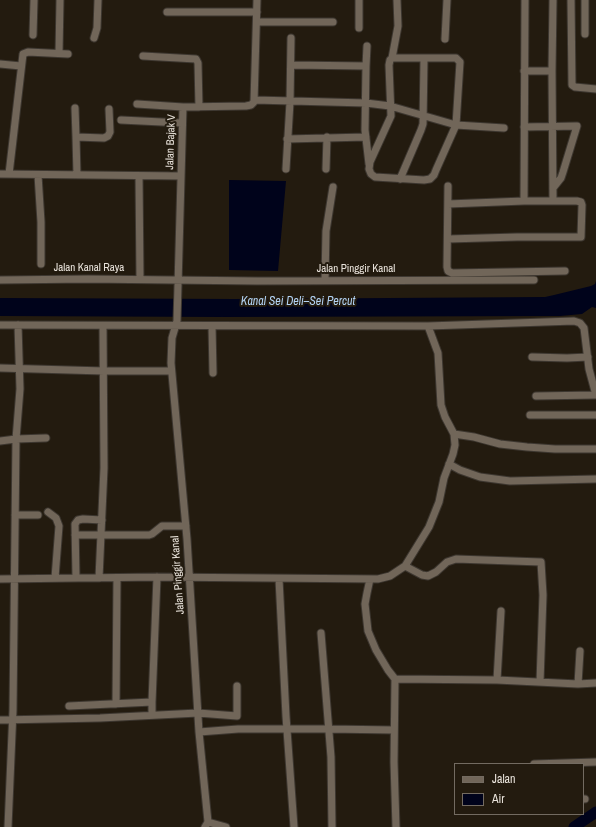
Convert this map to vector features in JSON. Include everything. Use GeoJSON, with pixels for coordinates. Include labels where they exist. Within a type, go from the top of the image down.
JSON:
{"type":"FeatureCollection","features":[{"type":"Feature","properties":{"kind":"street"},"geometry":{"type":"LineString","coordinates":[[33,36],[34,0]]}},
{"type":"Feature","properties":{"kind":"street"},"geometry":{"type":"LineString","coordinates":[[59,53],[60,0]]}},
{"type":"Feature","properties":{"kind":"street"},"geometry":{"type":"LineString","coordinates":[[94,38],[97,28],[98,0]]}},
{"type":"Feature","properties":{"kind":"street"},"geometry":{"type":"LineString","coordinates":[[257,0],[255,100],[290,102],[366,102],[390,106],[456,125],[504,128]]}},
{"type":"Feature","properties":{"kind":"street"},"geometry":{"type":"LineString","coordinates":[[359,0],[359,28]]}},
{"type":"Feature","properties":{"kind":"street"},"geometry":{"type":"LineString","coordinates":[[369,165],[391,116],[389,65],[392,58],[398,26],[397,0]]}},
{"type":"Feature","properties":{"kind":"street"},"geometry":{"type":"LineString","coordinates":[[445,39],[447,0]]}},
{"type":"Feature","properties":{"kind":"street"},"geometry":{"type":"LineString","coordinates":[[524,201],[525,0]]}},
{"type":"Feature","properties":{"kind":"street"},"geometry":{"type":"LineString","coordinates":[[553,0],[552,126],[554,201]]}},
{"type":"Feature","properties":{"kind":"street"},"geometry":{"type":"LineString","coordinates":[[571,0],[572,85],[575,87],[596,89]]}},
{"type":"Feature","properties":{"kind":"street"},"geometry":{"type":"LineString","coordinates":[[585,0],[585,34]]}},
{"type":"Feature","properties":{"kind":"street"},"geometry":{"type":"LineString","coordinates":[[167,12],[257,12]]}},
{"type":"Feature","properties":{"kind":"street"},"geometry":{"type":"LineString","coordinates":[[257,22],[333,22]]}},
{"type":"Feature","properties":{"kind":"street"},"geometry":{"type":"LineString","coordinates":[[286,169],[290,102],[291,38]]}},
{"type":"Feature","properties":{"kind":"street"},"geometry":{"type":"LineString","coordinates":[[367,46],[366,137],[370,173],[372,176],[424,180],[432,177],[456,125],[459,61],[456,58],[392,58]]}},
{"type":"Feature","properties":{"kind":"street"},"geometry":{"type":"LineString","coordinates":[[9,174],[22,56],[24,53],[68,54]]}},
{"type":"Feature","properties":{"kind":"street"},"geometry":{"type":"LineString","coordinates":[[143,56],[196,59],[198,63],[199,107]]}},
{"type":"Feature","properties":{"kind":"street"},"geometry":{"type":"LineString","coordinates":[[400,179],[421,130],[423,116],[424,59]]}},
{"type":"Feature","properties":{"kind":"street"},"geometry":{"type":"LineString","coordinates":[[0,64],[21,66]]}},
{"type":"Feature","properties":{"kind":"street"},"geometry":{"type":"LineString","coordinates":[[290,65],[366,66]]}},
{"type":"Feature","properties":{"kind":"street"},"geometry":{"type":"LineString","coordinates":[[524,71],[552,71]]}},
{"type":"Feature","properties":{"kind":"street","name":"Jalan Bajak V"},"geometry":{"type":"LineString","coordinates":[[176,323],[183,107],[246,106],[252,104],[255,100]]}},
{"type":"Feature","properties":{"kind":"street"},"geometry":{"type":"LineString","coordinates":[[137,104],[183,107]]}},
{"type":"Feature","properties":{"kind":"street"},"geometry":{"type":"LineString","coordinates":[[75,108],[77,174]]}},
{"type":"Feature","properties":{"kind":"street"},"geometry":{"type":"LineString","coordinates":[[76,137],[104,138],[108,136],[110,132],[110,109]]}},
{"type":"Feature","properties":{"kind":"street"},"geometry":{"type":"LineString","coordinates":[[121,120],[182,123]]}},
{"type":"Feature","properties":{"kind":"street"},"geometry":{"type":"LineString","coordinates":[[524,128],[577,126],[563,172],[553,188]]}},
{"type":"Feature","properties":{"kind":"street"},"geometry":{"type":"LineString","coordinates":[[326,169],[327,137]]}},
{"type":"Feature","properties":{"kind":"street"},"geometry":{"type":"LineString","coordinates":[[288,138],[366,137]]}},
{"type":"Feature","properties":{"kind":"street"},"geometry":{"type":"LineString","coordinates":[[0,174],[180,176]]}},
{"type":"Feature","properties":{"kind":"street"},"geometry":{"type":"LineString","coordinates":[[38,174],[41,222],[41,264]]}},
{"type":"Feature","properties":{"kind":"street"},"geometry":{"type":"LineString","coordinates":[[139,176],[140,279]]}},
{"type":"Feature","properties":{"kind":"street"},"geometry":{"type":"LineString","coordinates":[[448,186],[447,270],[450,272],[565,271]]}},
{"type":"Feature","properties":{"kind":"street"},"geometry":{"type":"LineString","coordinates":[[325,280],[326,231],[333,187]]}},
{"type":"Feature","properties":{"kind":"street"},"geometry":{"type":"LineString","coordinates":[[448,204],[524,201],[577,201],[582,203],[581,237],[448,239]]}},
{"type":"Feature","properties":{"kind":"street","name":"Jalan Kanal Raya"},"geometry":{"type":"LineString","coordinates":[[0,280],[140,279],[178,282]]}},
{"type":"Feature","properties":{"kind":"street","name":"Jalan Pinggir Kanal"},"geometry":{"type":"LineString","coordinates":[[178,282],[534,280]]}},
{"type":"Feature","properties":{"kind":"street"},"geometry":{"type":"LineString","coordinates":[[0,325],[103,326],[176,323],[212,326],[428,326],[574,321],[580,323],[584,328],[596,395],[536,396]]}},
{"type":"Feature","properties":{"kind":"street","name":"Jalan Pinggir Kanal"},"geometry":{"type":"LineString","coordinates":[[176,323],[172,338],[171,371],[186,526],[206,825],[226,827]]}},
{"type":"Feature","properties":{"kind":"street"},"geometry":{"type":"LineString","coordinates":[[8,827],[15,579],[16,439],[20,389],[18,325]]}},
{"type":"Feature","properties":{"kind":"street"},"geometry":{"type":"LineString","coordinates":[[100,578],[104,468],[103,326]]}},
{"type":"Feature","properties":{"kind":"street"},"geometry":{"type":"LineString","coordinates":[[212,326],[213,373]]}},
{"type":"Feature","properties":{"kind":"street"},"geometry":{"type":"LineString","coordinates":[[0,579],[157,577],[279,579],[386,578],[405,566],[436,512],[455,445],[454,434],[445,418],[442,405],[438,353],[428,326]]}},
{"type":"Feature","properties":{"kind":"street"},"geometry":{"type":"LineString","coordinates":[[532,357],[567,358],[588,356]]}},
{"type":"Feature","properties":{"kind":"street"},"geometry":{"type":"LineString","coordinates":[[0,368],[171,371]]}},
{"type":"Feature","properties":{"kind":"street"},"geometry":{"type":"LineString","coordinates":[[530,415],[596,415]]}},
{"type":"Feature","properties":{"kind":"street"},"geometry":{"type":"LineString","coordinates":[[454,434],[527,447],[596,449]]}},
{"type":"Feature","properties":{"kind":"street"},"geometry":{"type":"LineString","coordinates":[[0,441],[46,438]]}},
{"type":"Feature","properties":{"kind":"street"},"geometry":{"type":"LineString","coordinates":[[449,464],[460,470],[480,477],[510,481],[596,479]]}},
{"type":"Feature","properties":{"kind":"street"},"geometry":{"type":"LineString","coordinates":[[48,512],[56,518],[59,526],[55,578]]}},
{"type":"Feature","properties":{"kind":"street"},"geometry":{"type":"LineString","coordinates":[[15,515],[38,515]]}},
{"type":"Feature","properties":{"kind":"street"},"geometry":{"type":"LineString","coordinates":[[76,578],[75,524],[78,520],[83,519],[102,520]]}},
{"type":"Feature","properties":{"kind":"street"},"geometry":{"type":"LineString","coordinates":[[75,535],[149,535],[162,526],[186,526]]}},
{"type":"Feature","properties":{"kind":"street"},"geometry":{"type":"LineString","coordinates":[[405,566],[422,575],[428,576],[436,572],[447,562],[456,559],[541,562],[543,595],[540,682]]}},
{"type":"Feature","properties":{"kind":"street"},"geometry":{"type":"LineString","coordinates":[[152,715],[157,577]]}},
{"type":"Feature","properties":{"kind":"street"},"geometry":{"type":"LineString","coordinates":[[116,704],[117,578]]}},
{"type":"Feature","properties":{"kind":"street"},"geometry":{"type":"LineString","coordinates":[[279,579],[286,729],[294,827]]}},
{"type":"Feature","properties":{"kind":"street"},"geometry":{"type":"LineString","coordinates":[[370,579],[365,604],[368,631],[376,650],[395,679],[394,730],[396,827]]}},
{"type":"Feature","properties":{"kind":"street"},"geometry":{"type":"LineString","coordinates":[[497,680],[501,611]]}},
{"type":"Feature","properties":{"kind":"street"},"geometry":{"type":"LineString","coordinates":[[321,633],[331,757],[332,827]]}},
{"type":"Feature","properties":{"kind":"street"},"geometry":{"type":"LineString","coordinates":[[578,684],[580,651]]}},
{"type":"Feature","properties":{"kind":"street"},"geometry":{"type":"LineString","coordinates":[[395,679],[497,680],[596,684]]}},
{"type":"Feature","properties":{"kind":"street"},"geometry":{"type":"LineString","coordinates":[[0,720],[100,718],[198,713],[237,716],[237,686]]}},
{"type":"Feature","properties":{"kind":"street"},"geometry":{"type":"LineString","coordinates":[[70,706],[152,702]]}},
{"type":"Feature","properties":{"kind":"street"},"geometry":{"type":"LineString","coordinates":[[199,732],[238,729],[394,730]]}},
{"type":"Feature","properties":{"kind":"street"},"geometry":{"type":"LineString","coordinates":[[565,763],[596,762]]}},
{"type":"Feature","properties":{"kind":"water"},"geometry":{"type":"Polygon","coordinates":[[[229,180],[286,181],[278,271],[229,270],[229,180]]]}},
{"type":"Feature","properties":{"kind":"water","name":"Kanal Sei Deli–Sei Percut"},"geometry":{"type":"Polygon","coordinates":[[[596,281],[596,308],[592,307],[582,314],[560,316],[0,316],[0,298],[236,299],[545,297],[591,286],[595,284],[596,281]]]}},
{"type":"Feature","properties":{"kind":"waterway"},"geometry":{"type":"LineString","coordinates":[[574,827],[596,812]]}}]}
